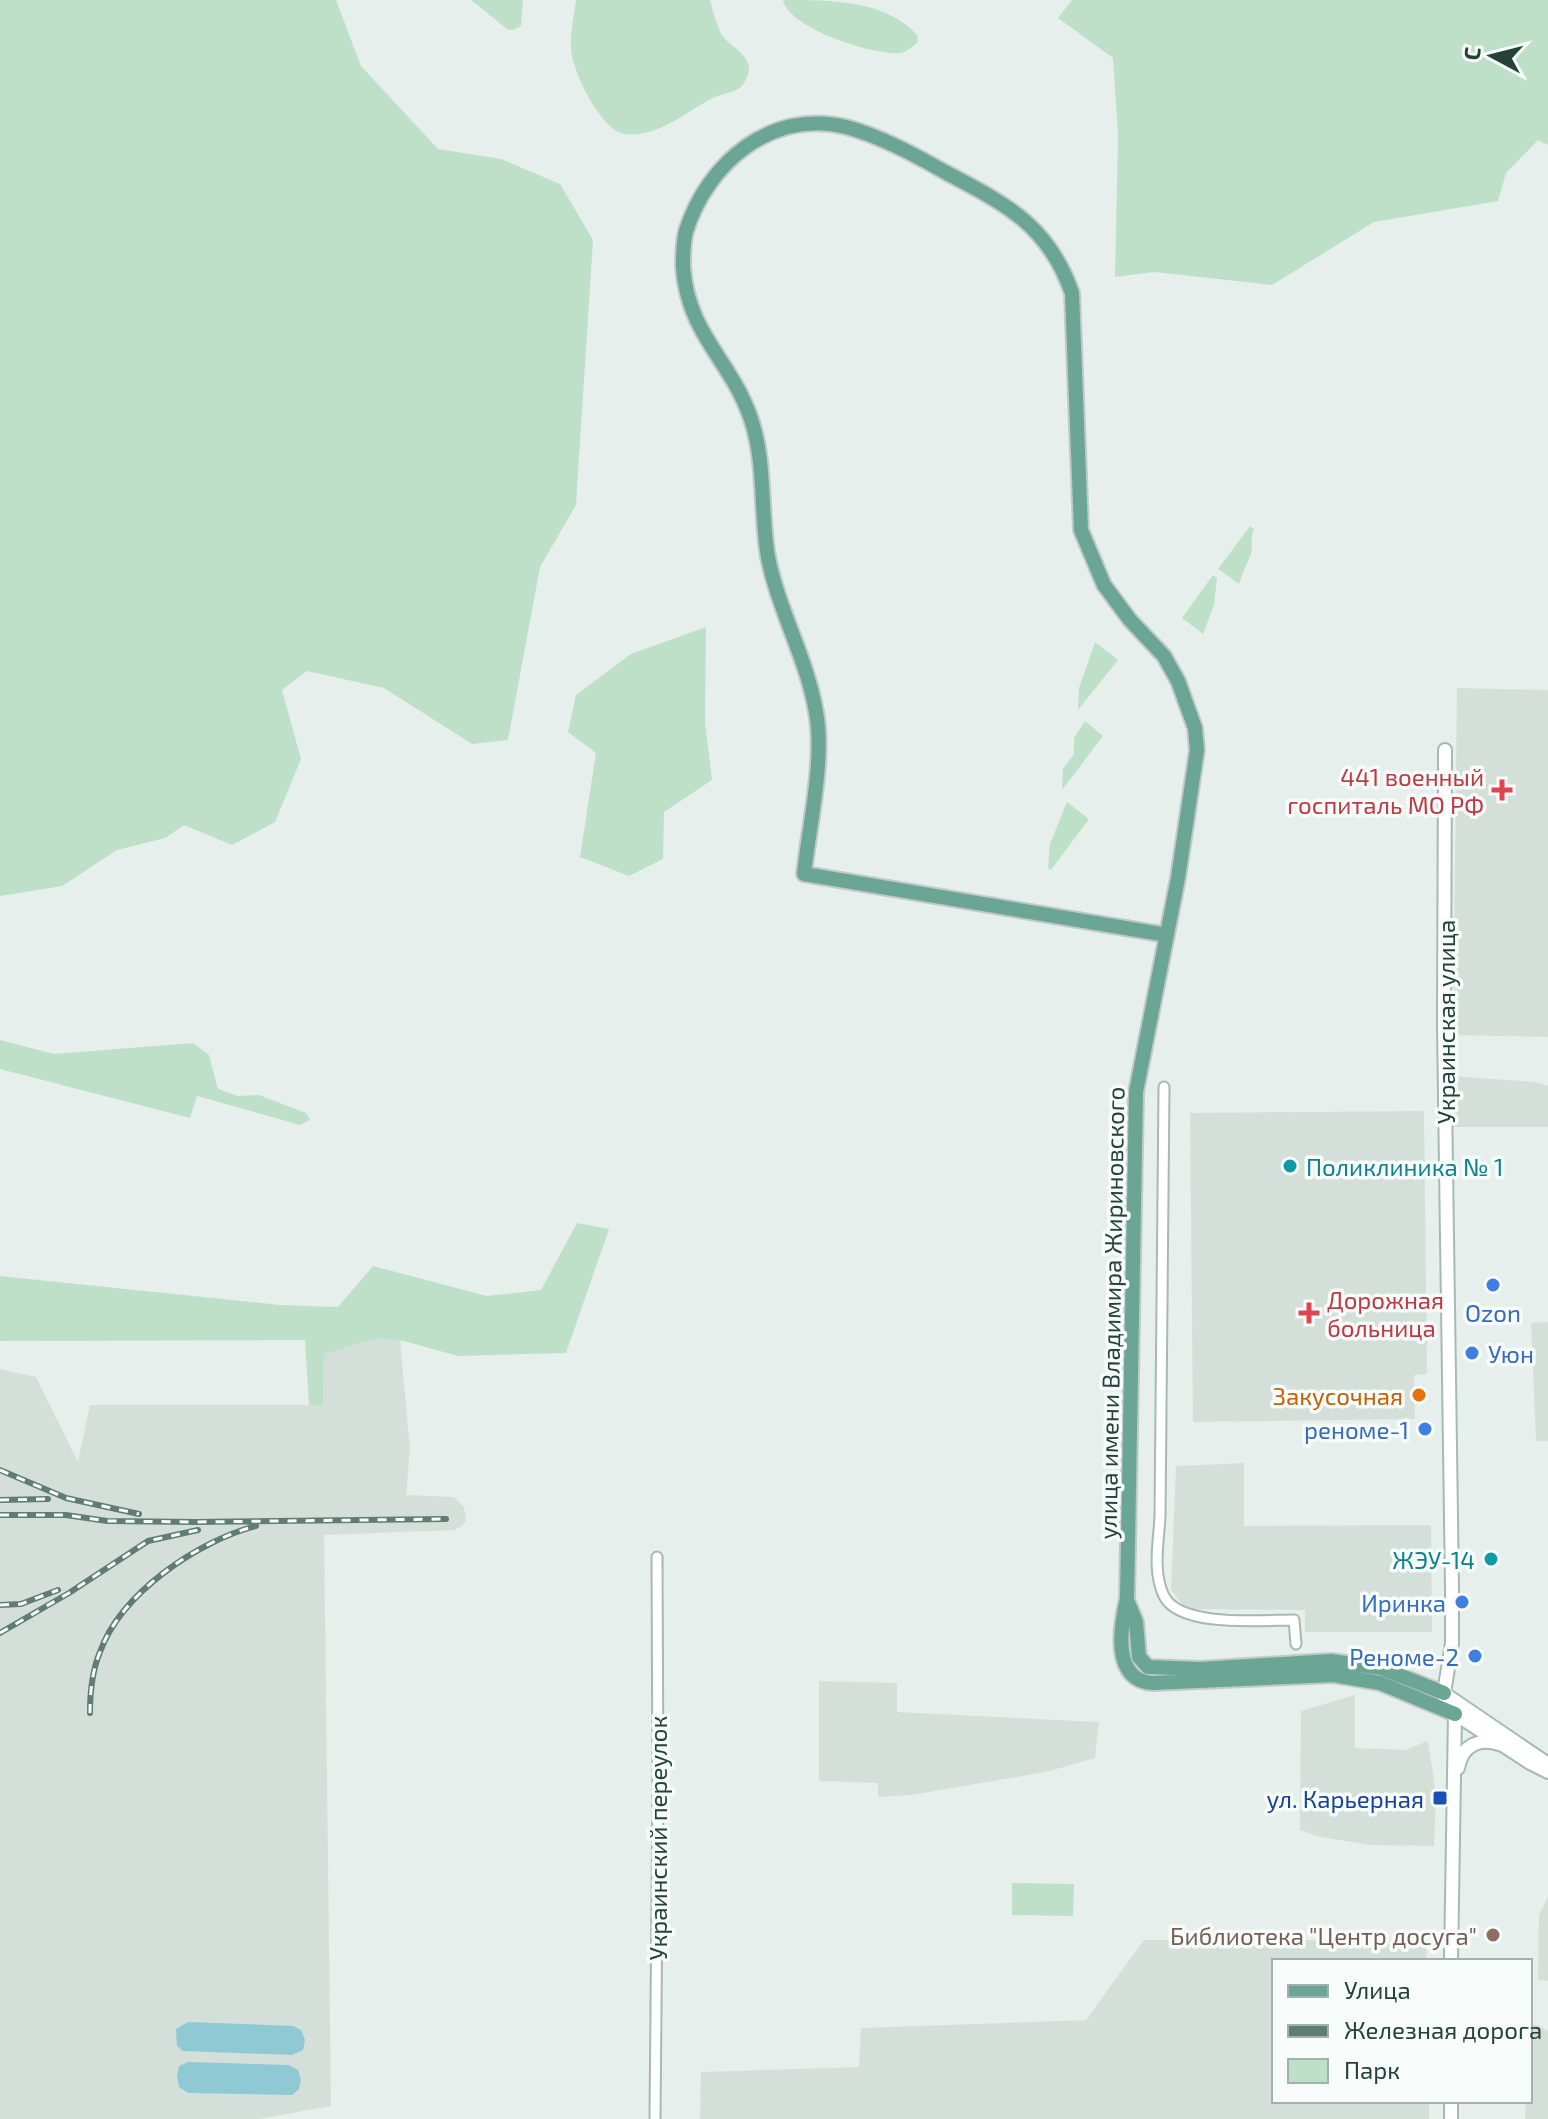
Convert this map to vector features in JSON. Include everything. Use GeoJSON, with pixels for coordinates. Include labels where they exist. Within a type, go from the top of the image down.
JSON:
{"type":"FeatureCollection","features":[{"type":"Feature","properties":{"kind":"main road","name":"улица имени Владимира Жириновского"},"geometry":{"type":"LineString","coordinates":[[1167,935],[804,874],[819,746],[817,715],[811,687],[768,559],[760,461],[752,421],[728,371],[706,341],[693,315],[684,274],[685,233],[699,202],[716,174],[736,153],[759,137],[803,124],[823,123],[862,132],[922,159],[1005,204],[1035,230],[1059,262],[1072,293],[1081,530],[1104,585],[1130,620],[1164,656],[1190,708],[1195,728],[1197,750],[1191,802],[1167,935],[1136,1092],[1127,1599],[1121,1622],[1126,1670],[1132,1678],[1141,1682],[1198,1683],[1333,1675],[1380,1683],[1455,1714]]}},
{"type":"Feature","properties":{"kind":"main road","name":"Украинская улица"},"geometry":{"type":"LineString","coordinates":[[1444,1693],[1452,1643],[1445,1121],[1445,750]]}},
{"type":"Feature","properties":{"kind":"main road","name":"улица имени Владимира Жириновского"},"geometry":{"type":"LineString","coordinates":[[1127,1599],[1136,1622],[1139,1657],[1142,1664],[1154,1669],[1331,1661],[1381,1668],[1444,1693]]}},
{"type":"Feature","properties":{"kind":"main road"},"geometry":{"type":"LineString","coordinates":[[1381,1668],[1425,1680],[1436,1679],[1442,1672],[1452,1621]]}},
{"type":"Feature","properties":{"kind":"main road"},"geometry":{"type":"LineString","coordinates":[[1444,1693],[1455,1714],[1548,1772]]}},
{"type":"Feature","properties":{"kind":"main road"},"geometry":{"type":"LineString","coordinates":[[1444,1693],[1548,1764]]}},
{"type":"Feature","properties":{"kind":"main road"},"geometry":{"type":"LineString","coordinates":[[1451,1959],[1455,1714]]}},
{"type":"Feature","properties":{"kind":"main road"},"geometry":{"type":"LineString","coordinates":[[1452,1831],[1458,1764],[1463,1752],[1480,1741],[1502,1745]]}},
{"type":"Feature","properties":{"kind":"street"},"geometry":{"type":"LineString","coordinates":[[1164,1087],[1157,1570],[1164,1597],[1189,1615],[1218,1619],[1294,1620],[1296,1644]]}},
{"type":"Feature","properties":{"kind":"street","name":"Украинский переулок"},"geometry":{"type":"LineString","coordinates":[[655,2119],[657,1557]]}},
{"type":"Feature","properties":{"kind":"shaded area","name":"441 военный госпиталь МО РФ"},"geometry":{"type":"Polygon","coordinates":[[[1457,688],[1548,690],[1548,1037],[1453,1035],[1457,688]]]}},
{"type":"Feature","properties":{"kind":"shaded area"},"geometry":{"type":"Polygon","coordinates":[[[1449,1076],[1535,1082],[1548,1086],[1548,1127],[1452,1127],[1448,1115],[1449,1076]]]}},
{"type":"Feature","properties":{"kind":"shaded area","name":"Дорожная больница"},"geometry":{"type":"Polygon","coordinates":[[[1424,1111],[1427,1374],[1414,1375],[1415,1419],[1193,1422],[1190,1113],[1424,1111]]]}},
{"type":"Feature","properties":{"kind":"shaded area"},"geometry":{"type":"Polygon","coordinates":[[[1548,1322],[1548,1441],[1536,1441],[1531,1323],[1548,1322]]]}},
{"type":"Feature","properties":{"kind":"shaded area"},"geometry":{"type":"Polygon","coordinates":[[[375,1339],[400,1340],[410,1449],[406,1495],[454,1497],[464,1507],[466,1521],[454,1530],[324,1535],[331,2106],[259,2119],[0,2119],[0,1369],[36,1377],[78,1462],[90,1405],[322,1405],[323,1354],[375,1339]]]}},
{"type":"Feature","properties":{"kind":"shaded area"},"geometry":{"type":"Polygon","coordinates":[[[1244,1463],[1244,1526],[1431,1525],[1432,1632],[1305,1632],[1305,1610],[1186,1609],[1171,1590],[1176,1466],[1244,1463]]]}},
{"type":"Feature","properties":{"kind":"shaded area"},"geometry":{"type":"Polygon","coordinates":[[[819,1681],[897,1683],[897,1712],[1099,1722],[1095,1758],[1046,1772],[911,1795],[878,1797],[878,1783],[819,1781],[819,1681]]]}},
{"type":"Feature","properties":{"kind":"shaded area"},"geometry":{"type":"Polygon","coordinates":[[[1355,1695],[1355,1748],[1405,1750],[1428,1741],[1436,1794],[1434,1846],[1372,1845],[1320,1837],[1300,1830],[1301,1711],[1355,1695]]]}},
{"type":"Feature","properties":{"kind":"shaded area"},"geometry":{"type":"Polygon","coordinates":[[[1548,1897],[1548,1981],[1538,1980],[1539,1915],[1548,1897]]]}},
{"type":"Feature","properties":{"kind":"shaded area"},"geometry":{"type":"Polygon","coordinates":[[[1144,1940],[1426,1940],[1427,1959],[1272,1959],[1272,2103],[1429,2103],[1429,2119],[700,2119],[701,2072],[859,2067],[861,2028],[1086,2020],[1144,1940]]]}},
{"type":"Feature","properties":{"kind":"shaded area"},"geometry":{"type":"Polygon","coordinates":[[[1532,2025],[1537,2025],[1548,2031],[1548,2119],[1525,2119],[1526,2103],[1532,2103],[1532,2025]]]}},
{"type":"Feature","properties":{"kind":"green space"},"geometry":{"type":"Polygon","coordinates":[[[0,0],[336,0],[361,66],[438,149],[501,159],[560,184],[593,240],[576,505],[540,567],[508,740],[472,744],[384,688],[307,671],[282,690],[301,759],[275,822],[232,845],[184,825],[165,838],[117,850],[62,886],[0,896],[0,0]]]}},
{"type":"Feature","properties":{"kind":"green space"},"geometry":{"type":"Polygon","coordinates":[[[471,0],[523,0],[521,26],[507,29],[471,0]]]}},
{"type":"Feature","properties":{"kind":"green space"},"geometry":{"type":"Polygon","coordinates":[[[576,0],[710,0],[722,35],[748,63],[746,80],[738,89],[715,97],[661,128],[637,134],[616,130],[589,99],[576,71],[571,37],[576,0]]]}},
{"type":"Feature","properties":{"kind":"green space"},"geometry":{"type":"Polygon","coordinates":[[[783,0],[839,2],[874,9],[905,24],[918,36],[917,43],[901,53],[853,45],[800,21],[788,10],[783,0]]]}},
{"type":"Feature","properties":{"kind":"green space"},"geometry":{"type":"Polygon","coordinates":[[[1072,0],[1548,0],[1548,145],[1538,140],[1506,173],[1498,201],[1374,222],[1272,285],[1154,272],[1115,277],[1118,136],[1113,58],[1058,18],[1072,0]]]}},
{"type":"Feature","properties":{"kind":"green space"},"geometry":{"type":"Polygon","coordinates":[[[1250,526],[1254,529],[1251,554],[1239,584],[1218,569],[1250,526]]]}},
{"type":"Feature","properties":{"kind":"green space"},"geometry":{"type":"Polygon","coordinates":[[[1213,575],[1217,578],[1214,605],[1203,634],[1182,618],[1213,575]]]}},
{"type":"Feature","properties":{"kind":"green space"},"geometry":{"type":"Polygon","coordinates":[[[706,627],[705,721],[712,780],[664,812],[663,859],[629,876],[580,857],[596,753],[568,732],[576,695],[631,654],[706,627]]]}},
{"type":"Feature","properties":{"kind":"green space"},"geometry":{"type":"Polygon","coordinates":[[[1095,642],[1118,660],[1078,710],[1079,688],[1095,642]]]}},
{"type":"Feature","properties":{"kind":"green space"},"geometry":{"type":"Polygon","coordinates":[[[1085,721],[1103,736],[1062,790],[1063,769],[1074,754],[1074,738],[1085,721]]]}},
{"type":"Feature","properties":{"kind":"green space"},"geometry":{"type":"Polygon","coordinates":[[[1067,802],[1089,819],[1051,870],[1048,868],[1050,844],[1067,802]]]}},
{"type":"Feature","properties":{"kind":"green space"},"geometry":{"type":"Polygon","coordinates":[[[0,1040],[54,1054],[193,1043],[209,1055],[218,1089],[238,1096],[259,1095],[306,1113],[310,1120],[300,1125],[197,1096],[190,1118],[0,1069],[0,1040]]]}},
{"type":"Feature","properties":{"kind":"green space"},"geometry":{"type":"Polygon","coordinates":[[[577,1223],[609,1229],[566,1353],[458,1356],[400,1340],[375,1339],[324,1354],[323,1405],[309,1405],[305,1340],[0,1341],[0,1276],[280,1305],[338,1307],[373,1266],[487,1296],[541,1290],[577,1223]]]}},
{"type":"Feature","properties":{"kind":"green space"},"geometry":{"type":"Polygon","coordinates":[[[1012,1883],[1074,1884],[1073,1916],[1012,1915],[1012,1883]]]}},
{"type":"Feature","properties":{"kind":"water"},"geometry":{"type":"Polygon","coordinates":[[[188,2022],[293,2026],[301,2030],[305,2040],[303,2050],[292,2055],[183,2051],[177,2046],[176,2029],[188,2022]]]}},
{"type":"Feature","properties":{"kind":"water"},"geometry":{"type":"Polygon","coordinates":[[[188,2062],[289,2065],[298,2070],[301,2080],[299,2089],[292,2095],[188,2093],[179,2087],[177,2076],[179,2066],[188,2062]]]}},
{"type":"Feature","properties":{"kind":"railway"},"geometry":{"type":"LineString","coordinates":[[0,1470],[66,1498],[139,1514]]}},
{"type":"Feature","properties":{"kind":"railway"},"geometry":{"type":"LineString","coordinates":[[0,1500],[48,1499]]}},
{"type":"Feature","properties":{"kind":"railway"},"geometry":{"type":"LineString","coordinates":[[0,1515],[195,1522],[446,1519]]}},
{"type":"Feature","properties":{"kind":"railway"},"geometry":{"type":"LineString","coordinates":[[90,1713],[97,1659],[110,1630],[125,1610],[164,1572],[187,1557],[234,1533],[256,1526]]}},
{"type":"Feature","properties":{"kind":"railway"},"geometry":{"type":"LineString","coordinates":[[0,1633],[69,1593],[148,1541],[198,1530]]}},
{"type":"Feature","properties":{"kind":"railway"},"geometry":{"type":"LineString","coordinates":[[0,1605],[21,1604],[58,1590]]}},
{"type":"Feature","properties":{"kind":"place","name":"441 военный госпиталь МО РФ"},"geometry":{"type":"Point","coordinates":[1502,790]}},
{"type":"Feature","properties":{"kind":"place","name":"Поликлиника № 1"},"geometry":{"type":"Point","coordinates":[1290,1166]}},
{"type":"Feature","properties":{"kind":"place","name":"Ozon"},"geometry":{"type":"Point","coordinates":[1493,1285]}},
{"type":"Feature","properties":{"kind":"place","name":"Дорожная больница"},"geometry":{"type":"Point","coordinates":[1309,1313]}},
{"type":"Feature","properties":{"kind":"place","name":"Уюн"},"geometry":{"type":"Point","coordinates":[1472,1353]}},
{"type":"Feature","properties":{"kind":"place","name":"Закусочная"},"geometry":{"type":"Point","coordinates":[1419,1395]}},
{"type":"Feature","properties":{"kind":"place","name":"реноме-1"},"geometry":{"type":"Point","coordinates":[1425,1429]}},
{"type":"Feature","properties":{"kind":"place","name":"ЖЭУ-14"},"geometry":{"type":"Point","coordinates":[1491,1559]}},
{"type":"Feature","properties":{"kind":"place","name":"Иринка"},"geometry":{"type":"Point","coordinates":[1462,1602]}},
{"type":"Feature","properties":{"kind":"place","name":"Реноме-2"},"geometry":{"type":"Point","coordinates":[1475,1656]}},
{"type":"Feature","properties":{"kind":"place","name":"ул. Карьерная"},"geometry":{"type":"Point","coordinates":[1440,1798]}},
{"type":"Feature","properties":{"kind":"place","name":"Библиотека \"Центр досуга\""},"geometry":{"type":"Point","coordinates":[1493,1935]}}]}
